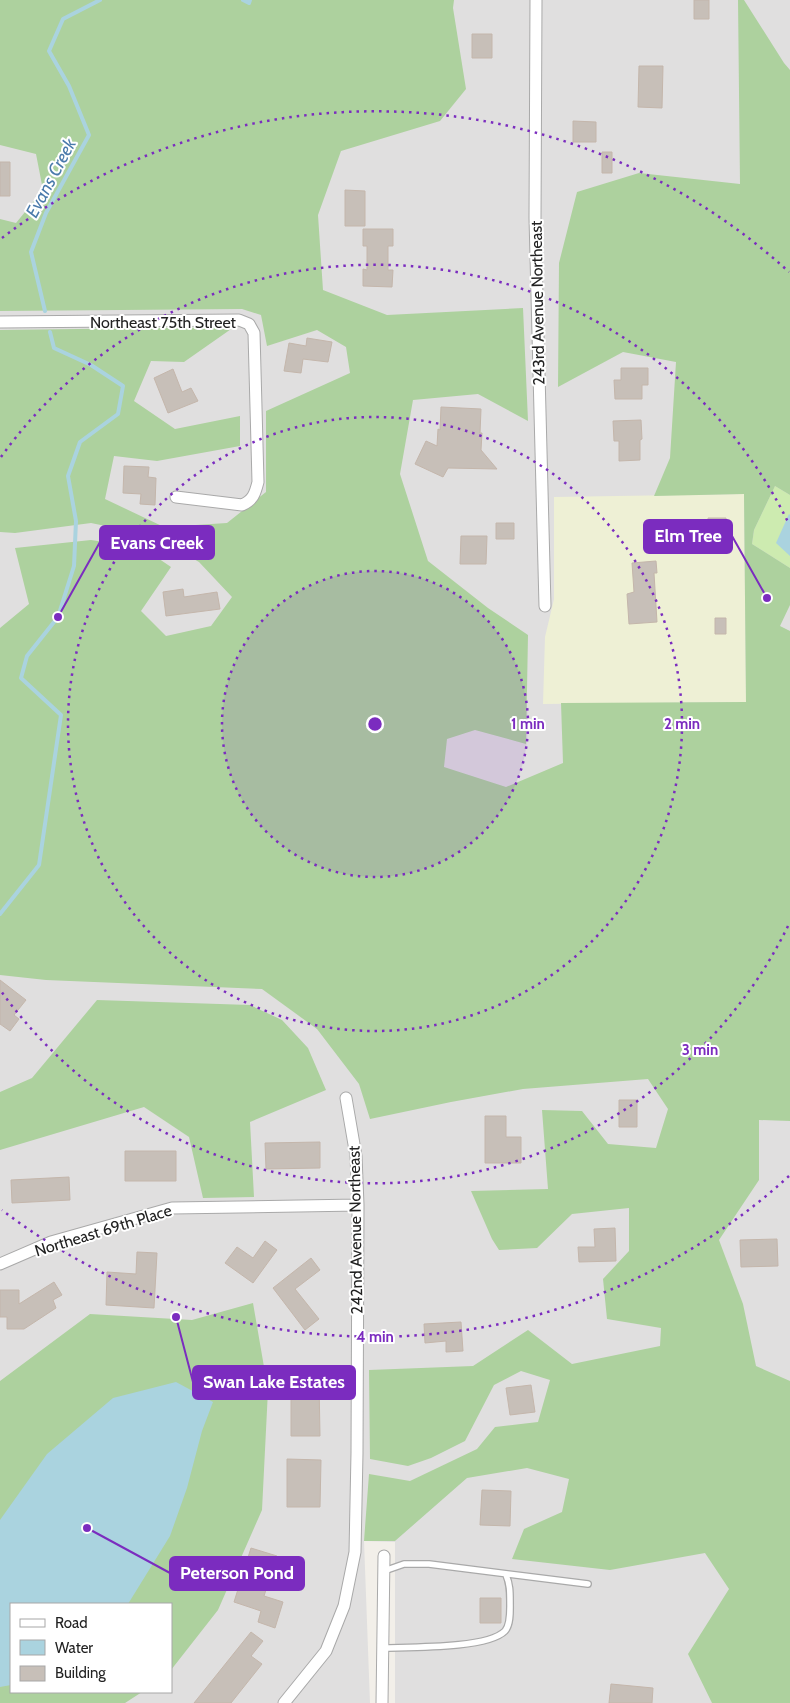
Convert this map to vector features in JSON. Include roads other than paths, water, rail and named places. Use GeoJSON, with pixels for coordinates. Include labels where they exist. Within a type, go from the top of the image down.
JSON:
{"type":"FeatureCollection","features":[{"type":"Feature","properties":{"kind":"street","name":"243rd Avenue Northeast"},"geometry":{"type":"LineString","coordinates":[[536,0],[535,218],[545,606]]}},
{"type":"Feature","properties":{"kind":"street","name":"Northeast 75th Street"},"geometry":{"type":"LineString","coordinates":[[0,322],[239,320],[249,324],[254,333],[258,482],[256,493],[250,501],[242,505],[176,497]]}},
{"type":"Feature","properties":{"kind":"street","name":"242nd Avenue Northeast"},"geometry":{"type":"LineString","coordinates":[[284,1703],[326,1650],[344,1606],[355,1552],[358,1453],[358,1205],[356,1156],[346,1098]]}},
{"type":"Feature","properties":{"kind":"street","name":"Northeast 69th Place"},"geometry":{"type":"LineString","coordinates":[[0,1264],[51,1242],[172,1208],[358,1205]]}},
{"type":"Feature","properties":{"kind":"street"},"geometry":{"type":"LineString","coordinates":[[382,1703],[384,1556]]}},
{"type":"Feature","properties":{"kind":"lane"},"geometry":{"type":"LineString","coordinates":[[384,1571],[404,1564],[429,1564],[588,1584]]}},
{"type":"Feature","properties":{"kind":"lane"},"geometry":{"type":"LineString","coordinates":[[383,1648],[439,1646],[471,1643],[495,1638],[506,1630],[510,1615],[510,1583],[506,1575]]}},
{"type":"Feature","properties":{"kind":"water"},"geometry":{"type":"Polygon","coordinates":[[[790,515],[790,556],[776,543],[790,515]]]}},
{"type":"Feature","properties":{"kind":"water"},"geometry":{"type":"Polygon","coordinates":[[[176,1382],[213,1402],[202,1431],[187,1488],[170,1536],[129,1603],[10,1603],[10,1685],[0,1687],[0,1520],[47,1454],[113,1398],[176,1382]]]}},
{"type":"Feature","properties":{"kind":"waterway","name":"Evans Creek"},"geometry":{"type":"LineString","coordinates":[[45,311],[31,252],[46,213],[89,135],[69,86],[49,51],[63,19],[100,0]]}},
{"type":"Feature","properties":{"kind":"waterway","name":"Evans Creek"},"geometry":{"type":"LineString","coordinates":[[243,0],[249,3],[250,0]]}},
{"type":"Feature","properties":{"kind":"waterway","name":"Evans Creek"},"geometry":{"type":"LineString","coordinates":[[0,914],[39,865],[61,715],[21,678],[27,656],[58,617],[74,566],[76,521],[68,476],[80,442],[118,414],[123,386],[91,365],[54,348],[50,332]]}},
{"type":"Feature","properties":{"kind":"place","name":"Elm Tree"},"geometry":{"type":"Point","coordinates":[767,598]}},
{"type":"Feature","properties":{"kind":"place","name":"Evans Creek"},"geometry":{"type":"Point","coordinates":[58,617]}},
{"type":"Feature","properties":{"kind":"place","name":"Swan Lake Estates"},"geometry":{"type":"Point","coordinates":[176,1317]}},
{"type":"Feature","properties":{"kind":"place","name":"Peterson Pond"},"geometry":{"type":"Point","coordinates":[87,1528]}}]}
